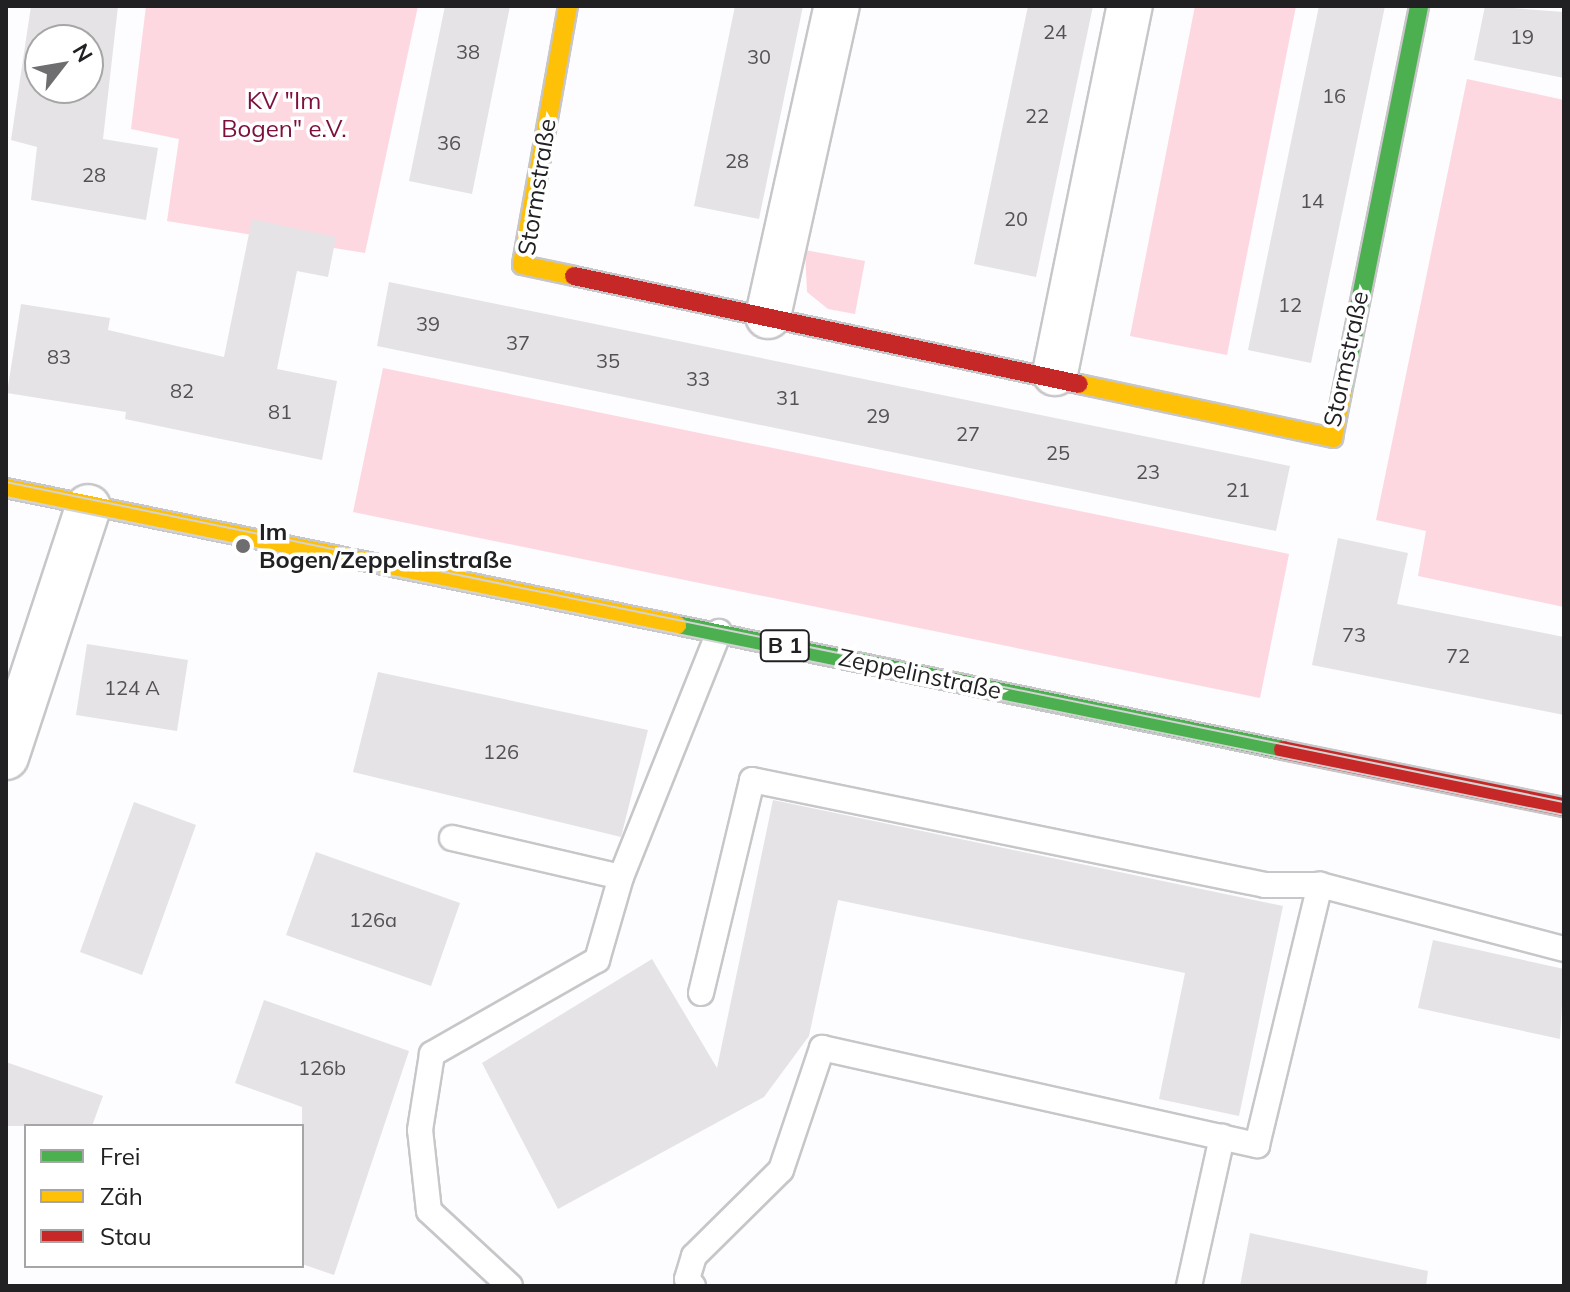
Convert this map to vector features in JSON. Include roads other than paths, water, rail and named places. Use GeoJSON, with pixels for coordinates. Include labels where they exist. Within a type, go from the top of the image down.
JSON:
{"type":"FeatureCollection","features":[{"type":"Feature","properties":{"kind":"main road","name":"Stormstraße"},"geometry":{"type":"LineString","coordinates":[[568,6],[522,265],[1055,373],[1333,438],[1419,6]]}},
{"type":"Feature","properties":{"kind":"main road","name":"Zeppelinstraße"},"geometry":{"type":"LineString","coordinates":[[6,488],[1564,807]]}},
{"type":"Feature","properties":{"kind":"street"},"geometry":{"type":"LineString","coordinates":[[768,316],[837,6]]}},
{"type":"Feature","properties":{"kind":"street"},"geometry":{"type":"LineString","coordinates":[[1055,373],[1130,6]]}},
{"type":"Feature","properties":{"kind":"street"},"geometry":{"type":"LineString","coordinates":[[6,757],[88,507]]}},
{"type":"Feature","properties":{"kind":"lane"},"geometry":{"type":"LineString","coordinates":[[510,1286],[429,1211],[420,1130],[432,1054],[597,960],[621,877],[719,632]]}},
{"type":"Feature","properties":{"kind":"lane"},"geometry":{"type":"LineString","coordinates":[[701,993],[752,780],[1265,885],[1320,885],[1564,949]]}},
{"type":"Feature","properties":{"kind":"lane"},"geometry":{"type":"LineString","coordinates":[[452,838],[621,877]]}},
{"type":"Feature","properties":{"kind":"lane"},"geometry":{"type":"LineString","coordinates":[[693,1286],[694,1256],[781,1170],[822,1048],[1257,1145],[1320,885]]}},
{"type":"Feature","properties":{"kind":"lane"},"geometry":{"type":"LineString","coordinates":[[1189,1286],[1222,1137]]}},
{"type":"Feature","properties":{"kind":"tram line"},"geometry":{"type":"LineString","coordinates":[[6,482],[1564,802]]}},
{"type":"Feature","properties":{"kind":"tram line"},"geometry":{"type":"LineString","coordinates":[[6,497],[1564,815]]}},
{"type":"Feature","properties":{"kind":"place","name":"Im Bogen/Zeppelinstraße"},"geometry":{"type":"Point","coordinates":[243,546]}},
{"type":"Feature","properties":{"kind":"park label","name":"KV \"Im Bogen\" e.V."},"geometry":{"type":"Point","coordinates":[284,115]}}]}
